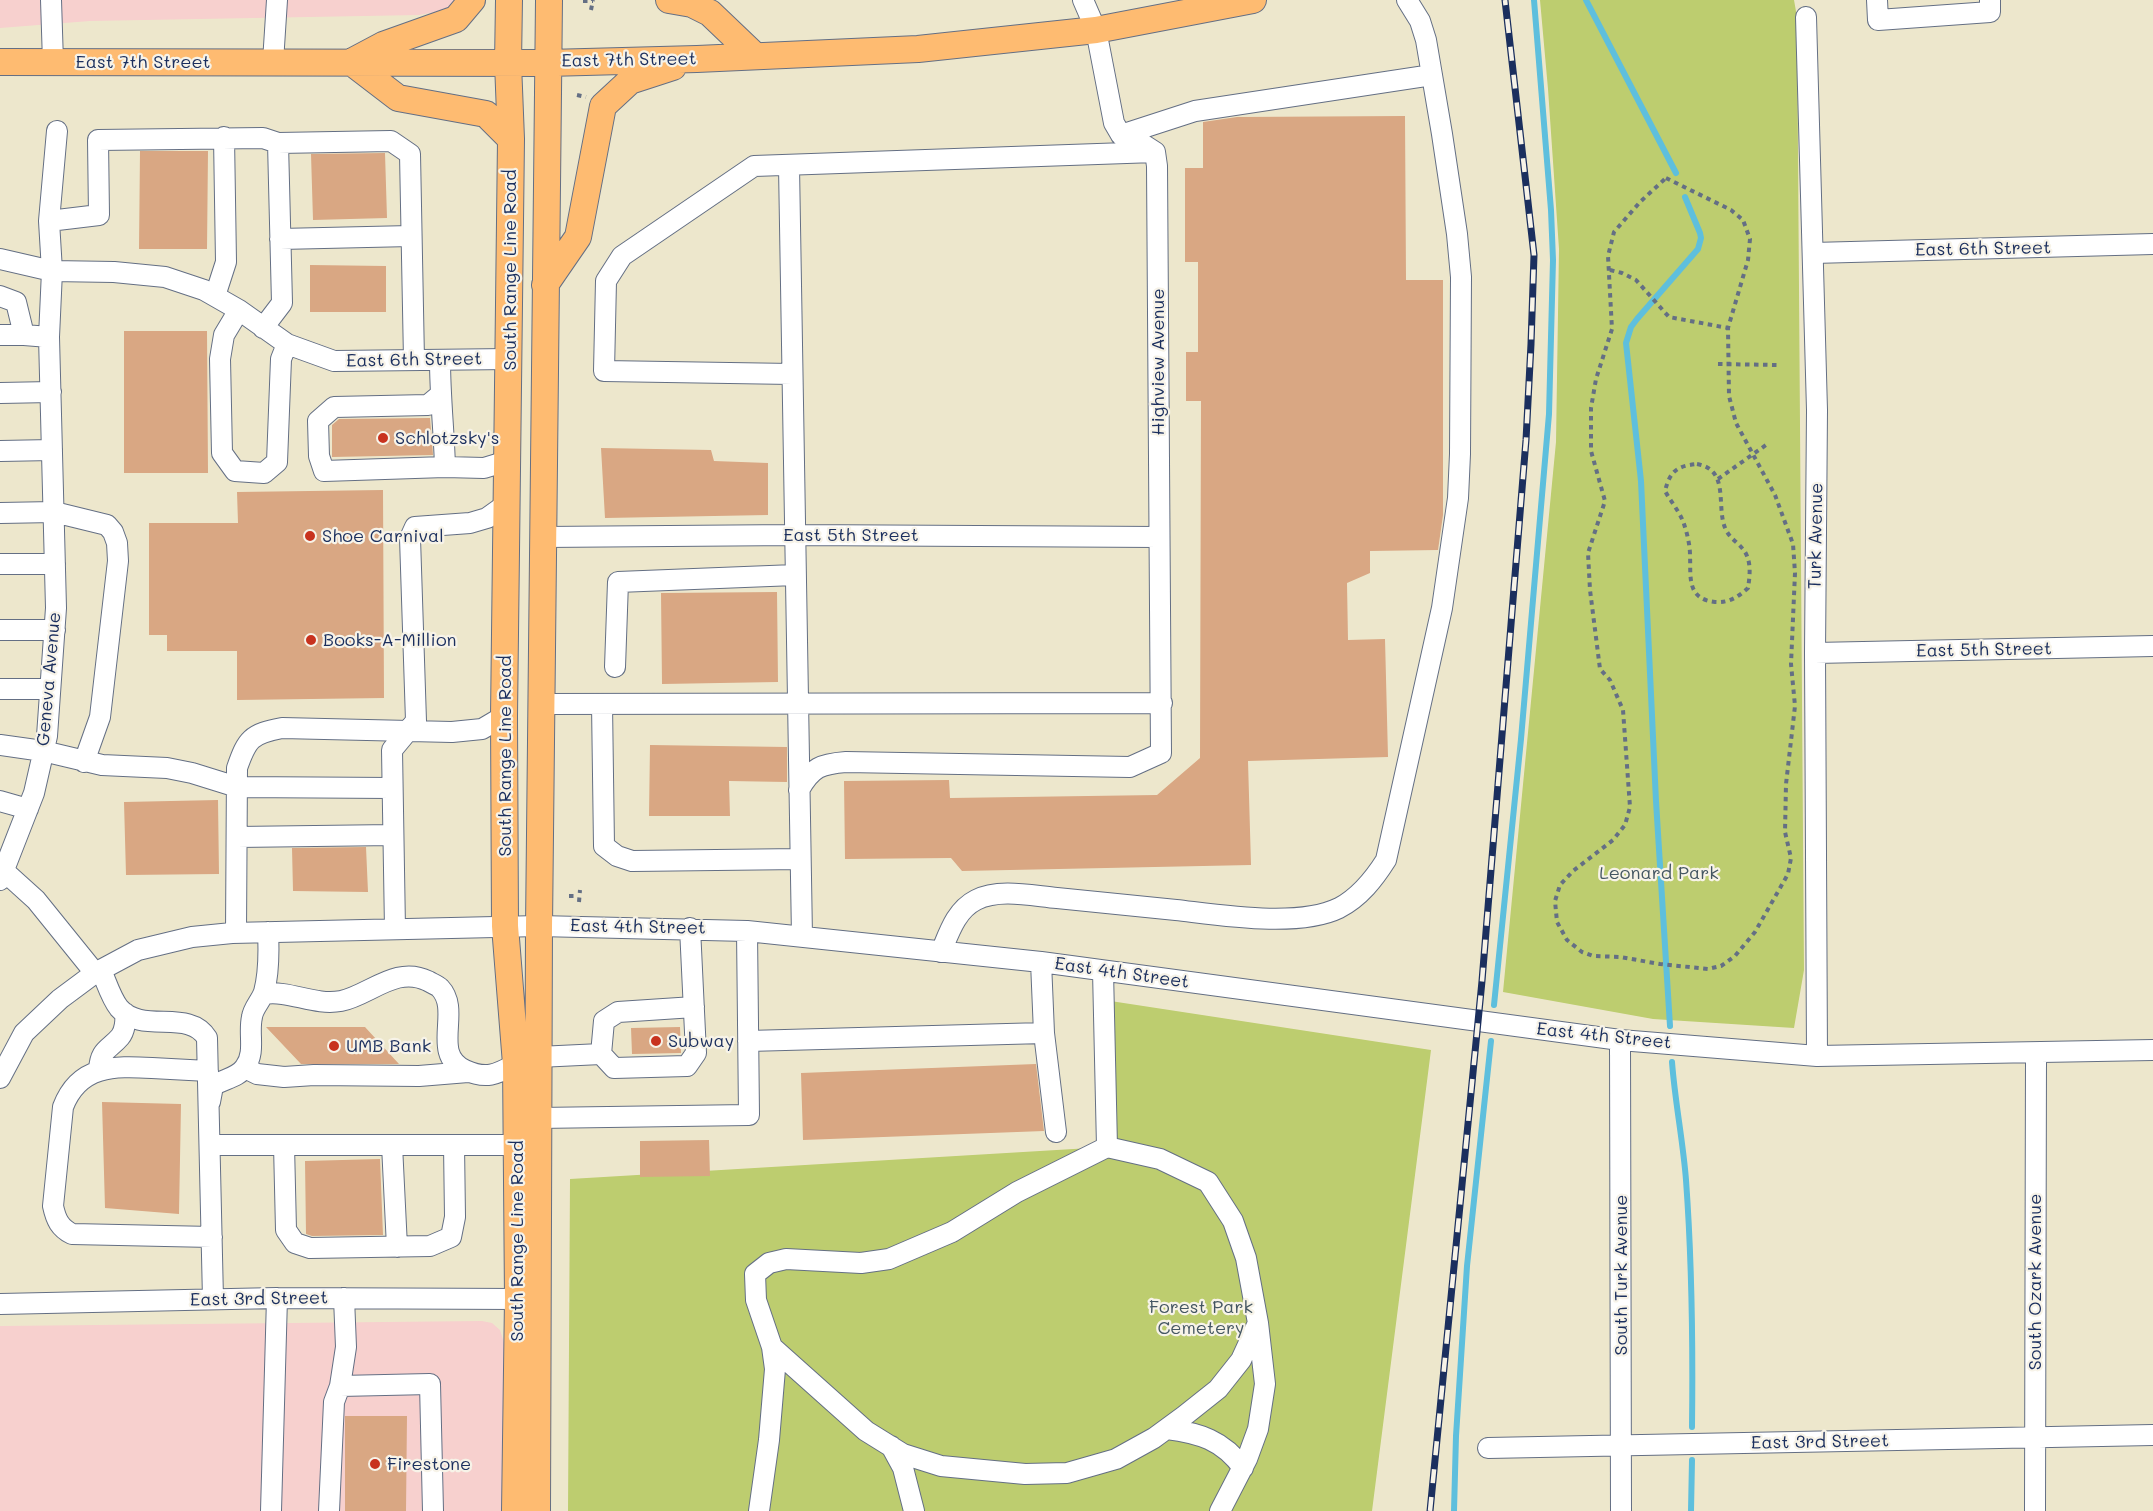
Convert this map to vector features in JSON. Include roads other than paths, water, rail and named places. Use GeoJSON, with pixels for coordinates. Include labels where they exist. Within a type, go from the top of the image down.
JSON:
{"type":"FeatureCollection","features":[{"type":"Feature","properties":{"kind":"main road"},"geometry":{"type":"LineString","coordinates":[[472,0],[456,19],[383,45],[351,62],[398,98],[486,114],[511,139]]}},
{"type":"Feature","properties":{"kind":"main road","name":"South Range Line Road"},"geometry":{"type":"LineString","coordinates":[[509,0],[508,63],[511,139],[504,716],[505,926],[538,1118],[518,1508]]}},
{"type":"Feature","properties":{"kind":"main road","name":"South Range Line Road"},"geometry":{"type":"LineString","coordinates":[[518,1508],[517,1145],[539,926],[549,0]]}},
{"type":"Feature","properties":{"kind":"main road"},"geometry":{"type":"LineString","coordinates":[[669,0],[692,4],[710,13],[754,55]]}},
{"type":"Feature","properties":{"kind":"main road","name":"East 7th Street"},"geometry":{"type":"LineString","coordinates":[[0,62],[548,63],[918,49],[1096,30],[1249,0]]}},
{"type":"Feature","properties":{"kind":"main road"},"geometry":{"type":"LineString","coordinates":[[545,285],[578,237],[603,106],[630,81],[697,59]]}},
{"type":"Feature","properties":{"kind":"street"},"geometry":{"type":"LineString","coordinates":[[51,0],[53,62]]}},
{"type":"Feature","properties":{"kind":"street"},"geometry":{"type":"LineString","coordinates":[[273,62],[277,0]]}},
{"type":"Feature","properties":{"kind":"street"},"geometry":{"type":"LineString","coordinates":[[1083,0],[1096,30],[1114,123],[1121,135],[1155,152]]}},
{"type":"Feature","properties":{"kind":"street"},"geometry":{"type":"LineString","coordinates":[[941,952],[961,911],[976,900],[990,896],[1005,894],[1214,914],[1288,918],[1313,915],[1338,908],[1373,880],[1386,860],[1442,608],[1458,498],[1460,454],[1461,277],[1457,234],[1426,40],[1420,21],[1407,0]]}},
{"type":"Feature","properties":{"kind":"street"},"geometry":{"type":"LineString","coordinates":[[1876,0],[1878,20],[1990,12],[1990,0]]}},
{"type":"Feature","properties":{"kind":"street","name":"Turk Avenue"},"geometry":{"type":"LineString","coordinates":[[1806,17],[1817,410],[1815,653],[1817,1056]]}},
{"type":"Feature","properties":{"kind":"street"},"geometry":{"type":"LineString","coordinates":[[1121,135],[1195,111],[1432,75]]}},
{"type":"Feature","properties":{"kind":"street","name":"Geneva Avenue"},"geometry":{"type":"LineString","coordinates":[[57,131],[49,221],[52,271],[50,337],[55,630],[47,736],[34,793],[2,874],[36,900],[98,971],[119,1008],[126,1013]]}},
{"type":"Feature","properties":{"kind":"street"},"geometry":{"type":"LineString","coordinates":[[215,296],[226,262],[224,137]]}},
{"type":"Feature","properties":{"kind":"street"},"geometry":{"type":"LineString","coordinates":[[49,221],[99,215],[98,140],[224,137],[263,138],[278,143],[391,141],[410,154],[414,360]]}},
{"type":"Feature","properties":{"kind":"street"},"geometry":{"type":"LineString","coordinates":[[263,328],[282,303],[278,143]]}},
{"type":"Feature","properties":{"kind":"street"},"geometry":{"type":"LineString","coordinates":[[792,374],[604,371],[606,281],[622,256],[754,166],[1155,152]]}},
{"type":"Feature","properties":{"kind":"street","name":"Highview Avenue"},"geometry":{"type":"LineString","coordinates":[[799,790],[808,774],[828,764],[846,762],[1130,767],[1161,753],[1155,152]]}},
{"type":"Feature","properties":{"kind":"street"},"geometry":{"type":"LineString","coordinates":[[789,166],[802,936]]}},
{"type":"Feature","properties":{"kind":"street"},"geometry":{"type":"LineString","coordinates":[[280,239],[411,236]]}},
{"type":"Feature","properties":{"kind":"street","name":"East 6th Street"},"geometry":{"type":"LineString","coordinates":[[1813,253],[2153,244]]}},
{"type":"Feature","properties":{"kind":"street"},"geometry":{"type":"LineString","coordinates":[[0,259],[52,271]]}},
{"type":"Feature","properties":{"kind":"street","name":"East 6th Street"},"geometry":{"type":"LineString","coordinates":[[52,271],[114,272],[165,277],[204,290],[239,310],[288,344],[334,362],[510,359]]}},
{"type":"Feature","properties":{"kind":"street"},"geometry":{"type":"LineString","coordinates":[[0,296],[16,302],[24,335]]}},
{"type":"Feature","properties":{"kind":"street"},"geometry":{"type":"LineString","coordinates":[[239,310],[224,335],[220,359],[222,453],[235,471],[264,473],[278,462],[281,359],[288,344]]}},
{"type":"Feature","properties":{"kind":"street"},"geometry":{"type":"LineString","coordinates":[[0,335],[50,337]]}},
{"type":"Feature","properties":{"kind":"street"},"geometry":{"type":"LineString","coordinates":[[440,360],[445,467]]}},
{"type":"Feature","properties":{"kind":"street"},"geometry":{"type":"LineString","coordinates":[[0,393],[51,392]]}},
{"type":"Feature","properties":{"kind":"street"},"geometry":{"type":"LineString","coordinates":[[440,396],[428,405],[334,406],[318,422],[319,456],[324,471],[484,468],[507,461]]}},
{"type":"Feature","properties":{"kind":"street"},"geometry":{"type":"LineString","coordinates":[[0,451],[52,450]]}},
{"type":"Feature","properties":{"kind":"street"},"geometry":{"type":"LineString","coordinates":[[395,929],[392,750],[416,721],[410,538],[415,527],[470,523],[487,518],[508,503]]}},
{"type":"Feature","properties":{"kind":"street"},"geometry":{"type":"LineString","coordinates":[[0,513],[54,512],[107,525],[113,532],[117,543],[118,561],[100,717],[84,762]]}},
{"type":"Feature","properties":{"kind":"street","name":"East 5th Street"},"geometry":{"type":"LineString","coordinates":[[543,537],[795,535],[1160,537]]}},
{"type":"Feature","properties":{"kind":"street"},"geometry":{"type":"LineString","coordinates":[[0,564],[55,564]]}},
{"type":"Feature","properties":{"kind":"street"},"geometry":{"type":"LineString","coordinates":[[615,668],[618,582],[795,575]]}},
{"type":"Feature","properties":{"kind":"street"},"geometry":{"type":"LineString","coordinates":[[0,630],[55,630]]}},
{"type":"Feature","properties":{"kind":"street","name":"East 5th Street"},"geometry":{"type":"LineString","coordinates":[[1815,653],[2153,646]]}},
{"type":"Feature","properties":{"kind":"street"},"geometry":{"type":"LineString","coordinates":[[0,689],[50,689]]}},
{"type":"Feature","properties":{"kind":"street"},"geometry":{"type":"LineString","coordinates":[[541,704],[1162,703]]}},
{"type":"Feature","properties":{"kind":"street"},"geometry":{"type":"LineString","coordinates":[[602,704],[604,846],[617,856],[632,861],[800,859]]}},
{"type":"Feature","properties":{"kind":"street"},"geometry":{"type":"LineString","coordinates":[[236,933],[237,768],[245,746],[260,732],[282,728],[452,732],[482,729],[504,716]]}},
{"type":"Feature","properties":{"kind":"street"},"geometry":{"type":"LineString","coordinates":[[0,745],[43,751],[102,765],[167,768],[237,786],[392,788]]}},
{"type":"Feature","properties":{"kind":"street"},"geometry":{"type":"LineString","coordinates":[[0,801],[28,809]]}},
{"type":"Feature","properties":{"kind":"street"},"geometry":{"type":"LineString","coordinates":[[237,837],[393,836]]}},
{"type":"Feature","properties":{"kind":"street","name":"East 4th Street"},"geometry":{"type":"LineString","coordinates":[[98,971],[138,950],[192,937],[236,933],[505,926],[690,928],[802,936],[1041,962],[1620,1040],[1817,1056],[2153,1050]]}},
{"type":"Feature","properties":{"kind":"street"},"geometry":{"type":"LineString","coordinates":[[690,928],[694,1007],[696,1053],[687,1066],[614,1068],[601,1054],[604,1022],[618,1012],[694,1007]]}},
{"type":"Feature","properties":{"kind":"street"},"geometry":{"type":"LineString","coordinates":[[538,1118],[749,1115],[747,931]]}},
{"type":"Feature","properties":{"kind":"street"},"geometry":{"type":"LineString","coordinates":[[209,1107],[213,1086],[245,1068],[251,1050],[252,1017],[264,994],[268,932]]}},
{"type":"Feature","properties":{"kind":"street"},"geometry":{"type":"LineString","coordinates":[[1041,962],[1044,1033],[1056,1131]]}},
{"type":"Feature","properties":{"kind":"street"},"geometry":{"type":"LineString","coordinates":[[0,1078],[24,1033],[60,999],[98,971]]}},
{"type":"Feature","properties":{"kind":"street"},"geometry":{"type":"LineString","coordinates":[[1103,971],[1107,1147]]}},
{"type":"Feature","properties":{"kind":"street"},"geometry":{"type":"LineString","coordinates":[[264,994],[276,992],[306,1000],[339,1001],[354,998],[381,983],[401,977],[421,978],[439,987],[448,1001],[449,1055],[461,1068],[479,1077],[498,1074],[527,1061],[601,1054]]}},
{"type":"Feature","properties":{"kind":"street"},"geometry":{"type":"LineString","coordinates":[[99,1070],[100,1060],[108,1046],[121,1036],[126,1022],[126,1013]]}},
{"type":"Feature","properties":{"kind":"street"},"geometry":{"type":"LineString","coordinates":[[126,1013],[132,1018],[148,1022],[190,1024],[202,1029],[207,1038],[213,1299]]}},
{"type":"Feature","properties":{"kind":"street"},"geometry":{"type":"LineString","coordinates":[[748,1041],[1044,1033]]}},
{"type":"Feature","properties":{"kind":"street","name":"South Turk Avenue"},"geometry":{"type":"LineString","coordinates":[[1620,1040],[1621,1511]]}},
{"type":"Feature","properties":{"kind":"street","name":"South Ozark Avenue"},"geometry":{"type":"LineString","coordinates":[[2035,1511],[2036,1053]]}},
{"type":"Feature","properties":{"kind":"street"},"geometry":{"type":"LineString","coordinates":[[208,1071],[124,1067],[99,1070],[82,1079],[68,1093],[63,1107],[53,1206],[56,1218],[63,1230],[72,1234],[212,1237]]}},
{"type":"Feature","properties":{"kind":"street"},"geometry":{"type":"LineString","coordinates":[[245,1068],[256,1074],[284,1077],[420,1076],[468,1072]]}},
{"type":"Feature","properties":{"kind":"street"},"geometry":{"type":"LineString","coordinates":[[210,1145],[517,1145]]}},
{"type":"Feature","properties":{"kind":"street"},"geometry":{"type":"LineString","coordinates":[[284,1145],[286,1230],[295,1243],[310,1248],[430,1246],[451,1238],[455,1217],[454,1145]]}},
{"type":"Feature","properties":{"kind":"street"},"geometry":{"type":"LineString","coordinates":[[393,1145],[397,1247]]}},
{"type":"Feature","properties":{"kind":"street"},"geometry":{"type":"LineString","coordinates":[[759,1511],[769,1440],[775,1369],[772,1347],[756,1300],[755,1274],[769,1263],[786,1259],[861,1263],[889,1258],[952,1232],[1017,1192],[1107,1147],[1160,1159],[1208,1182],[1233,1221],[1246,1258],[1258,1323],[1265,1384],[1258,1429],[1243,1468],[1220,1511]]}},
{"type":"Feature","properties":{"kind":"street"},"geometry":{"type":"LineString","coordinates":[[271,1511],[278,1298]]}},
{"type":"Feature","properties":{"kind":"street","name":"East 3rd Street"},"geometry":{"type":"LineString","coordinates":[[0,1304],[278,1298],[518,1299]]}},
{"type":"Feature","properties":{"kind":"street"},"geometry":{"type":"LineString","coordinates":[[329,1511],[334,1402],[340,1386],[346,1347],[344,1298]]}},
{"type":"Feature","properties":{"kind":"street"},"geometry":{"type":"LineString","coordinates":[[772,1347],[866,1431],[903,1454],[941,1466],[1025,1474],[1067,1473],[1116,1459],[1167,1429],[1218,1389],[1242,1360],[1258,1323]]}},
{"type":"Feature","properties":{"kind":"street"},"geometry":{"type":"LineString","coordinates":[[340,1386],[430,1384],[432,1511]]}},
{"type":"Feature","properties":{"kind":"street"},"geometry":{"type":"LineString","coordinates":[[1167,1429],[1192,1432],[1214,1441],[1234,1455],[1243,1468]]}},
{"type":"Feature","properties":{"kind":"street","name":"East 3rd Street"},"geometry":{"type":"LineString","coordinates":[[1488,1448],[2153,1436]]}},
{"type":"Feature","properties":{"kind":"street"},"geometry":{"type":"LineString","coordinates":[[890,1445],[903,1468],[914,1511]]}},
{"type":"Feature","properties":{"kind":"waterway"},"geometry":{"type":"LineString","coordinates":[[1494,1005],[1521,739],[1549,414],[1553,260],[1534,0]]}},
{"type":"Feature","properties":{"kind":"waterway"},"geometry":{"type":"LineString","coordinates":[[1586,0],[1676,173]]}},
{"type":"Feature","properties":{"kind":"waterway"},"geometry":{"type":"LineString","coordinates":[[1670,1026],[1656,801],[1641,481],[1626,343],[1631,327],[1637,319],[1698,249],[1700,233],[1685,197]]}},
{"type":"Feature","properties":{"kind":"waterway"},"geometry":{"type":"LineString","coordinates":[[1454,1511],[1456,1436],[1467,1266],[1491,1041]]}},
{"type":"Feature","properties":{"kind":"waterway"},"geometry":{"type":"LineString","coordinates":[[1672,1062],[1685,1165],[1688,1211],[1692,1303],[1692,1427]]}},
{"type":"Feature","properties":{"kind":"waterway"},"geometry":{"type":"LineString","coordinates":[[1691,1511],[1692,1460]]}},
{"type":"Feature","properties":{"kind":"railway"},"geometry":{"type":"LineString","coordinates":[[1430,1511],[1482,981],[1526,440],[1531,344],[1534,255],[1505,0]]}},
{"type":"Feature","properties":{"kind":"place","name":"Schlotzsky's"},"geometry":{"type":"Point","coordinates":[383,438]}},
{"type":"Feature","properties":{"kind":"place","name":"Shoe Carnival"},"geometry":{"type":"Point","coordinates":[310,536]}},
{"type":"Feature","properties":{"kind":"place","name":"Books-A-Million"},"geometry":{"type":"Point","coordinates":[311,640]}},
{"type":"Feature","properties":{"kind":"place","name":"Subway"},"geometry":{"type":"Point","coordinates":[656,1041]}},
{"type":"Feature","properties":{"kind":"place","name":"UMB Bank"},"geometry":{"type":"Point","coordinates":[334,1046]}},
{"type":"Feature","properties":{"kind":"place","name":"Firestone"},"geometry":{"type":"Point","coordinates":[375,1464]}},
{"type":"Feature","properties":{"kind":"park label","name":"Leonard Park"},"geometry":{"type":"Point","coordinates":[1659,873]}},
{"type":"Feature","properties":{"kind":"park label","name":"Forest Park Cemetery"},"geometry":{"type":"Point","coordinates":[1201,1317]}}]}
